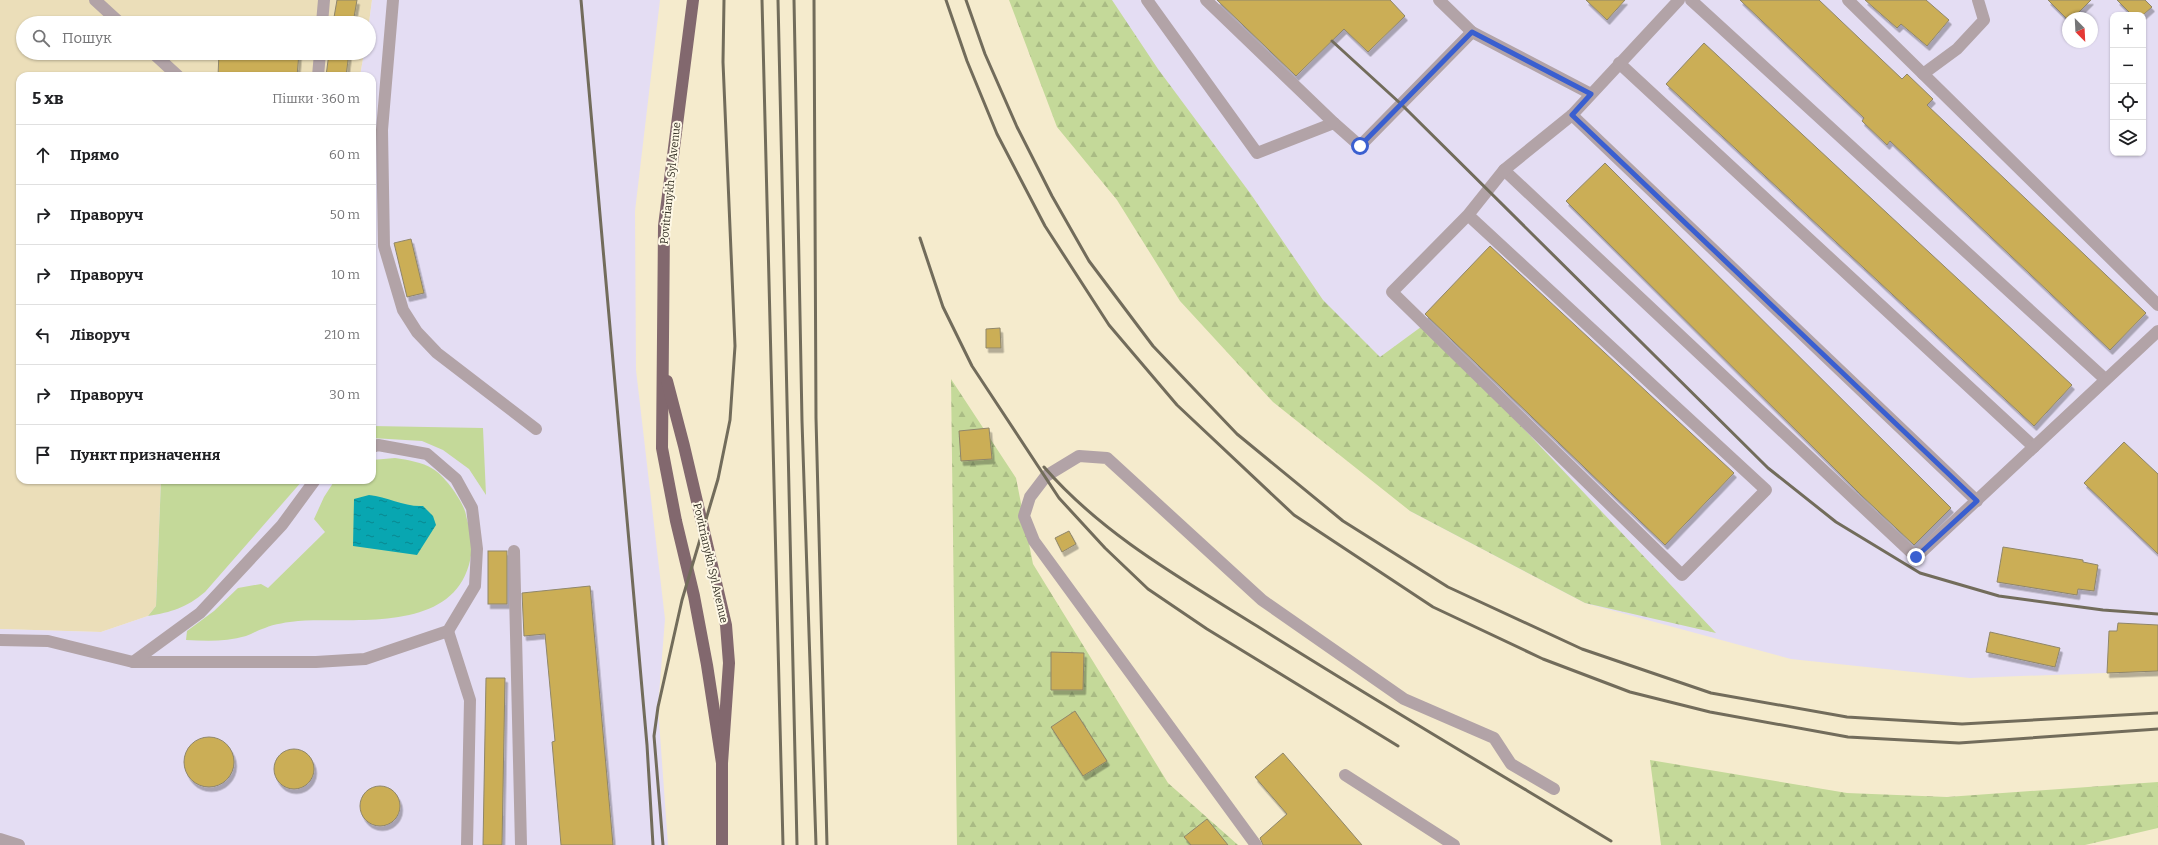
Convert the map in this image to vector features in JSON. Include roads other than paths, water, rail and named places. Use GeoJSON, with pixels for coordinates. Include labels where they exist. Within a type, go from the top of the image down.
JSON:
{"type":"FeatureCollection","features":[{"type":"Feature","properties":{"kind":"main road","name":"Povitrianykh Syl Avenue"},"geometry":{"type":"LineString","coordinates":[[693,0],[664,226],[662,309],[664,367],[662,448],[676,521],[694,596],[722,763]]}},
{"type":"Feature","properties":{"kind":"main road","name":"Povitrianykh Syl Avenue"},"geometry":{"type":"LineString","coordinates":[[664,367],[726,625],[729,663],[722,763],[722,845]]}},
{"type":"Feature","properties":{"kind":"lane"},"geometry":{"type":"LineString","coordinates":[[95,0],[112,16]]}},
{"type":"Feature","properties":{"kind":"lane"},"geometry":{"type":"LineString","coordinates":[[323,16],[324,0]]}},
{"type":"Feature","properties":{"kind":"lane"},"geometry":{"type":"LineString","coordinates":[[393,0],[377,131],[378,246],[403,310],[418,332],[437,353],[536,428]]}},
{"type":"Feature","properties":{"kind":"lane"},"geometry":{"type":"LineString","coordinates":[[1147,0],[1257,153],[1334,123]]}},
{"type":"Feature","properties":{"kind":"lane"},"geometry":{"type":"LineString","coordinates":[[1206,0],[1360,146],[1472,32]]}},
{"type":"Feature","properties":{"kind":"lane"},"geometry":{"type":"LineString","coordinates":[[1439,0],[1472,32],[1591,94]]}},
{"type":"Feature","properties":{"kind":"lane"},"geometry":{"type":"LineString","coordinates":[[1468,215],[1766,490],[1682,576],[1392,292],[1468,215],[1504,170],[1572,115],[1679,0]]}},
{"type":"Feature","properties":{"kind":"lane"},"geometry":{"type":"LineString","coordinates":[[1691,0],[2105,379]]}},
{"type":"Feature","properties":{"kind":"lane"},"geometry":{"type":"LineString","coordinates":[[1848,0],[2158,305]]}},
{"type":"Feature","properties":{"kind":"lane"},"geometry":{"type":"LineString","coordinates":[[1923,74],[1958,49],[1984,20],[1978,0]]}},
{"type":"Feature","properties":{"kind":"lane"},"geometry":{"type":"LineString","coordinates":[[161,60],[174,72]]}},
{"type":"Feature","properties":{"kind":"lane"},"geometry":{"type":"LineString","coordinates":[[318,72],[319,60]]}},
{"type":"Feature","properties":{"kind":"lane"},"geometry":{"type":"LineString","coordinates":[[1619,63],[2034,447]]}},
{"type":"Feature","properties":{"kind":"lane"},"geometry":{"type":"LineString","coordinates":[[1572,115],[1977,501]]}},
{"type":"Feature","properties":{"kind":"lane"},"geometry":{"type":"LineString","coordinates":[[1504,170],[1916,557],[2158,331]]}},
{"type":"Feature","properties":{"kind":"lane"},"geometry":{"type":"LineString","coordinates":[[0,640],[48,641],[133,662],[316,662],[365,659],[448,631],[475,586],[477,549],[472,508],[456,479],[427,454],[378,444],[376,445]]}},
{"type":"Feature","properties":{"kind":"lane"},"geometry":{"type":"LineString","coordinates":[[1256,845],[1034,542],[1024,516],[1030,497],[1046,476],[1079,456],[1107,458],[1262,600],[1404,699],[1494,738],[1511,764],[1554,789]]}},
{"type":"Feature","properties":{"kind":"lane"},"geometry":{"type":"LineString","coordinates":[[133,662],[200,613],[282,525],[312,484]]}},
{"type":"Feature","properties":{"kind":"lane"},"geometry":{"type":"LineString","coordinates":[[514,551],[521,845]]}},
{"type":"Feature","properties":{"kind":"lane"},"geometry":{"type":"LineString","coordinates":[[448,631],[470,700],[466,845]]}},
{"type":"Feature","properties":{"kind":"lane"},"geometry":{"type":"LineString","coordinates":[[1345,775],[1454,845]]}},
{"type":"Feature","properties":{"kind":"lane"},"geometry":{"type":"LineString","coordinates":[[0,839],[19,845]]}},
{"type":"Feature","properties":{"kind":"water"},"geometry":{"type":"Polygon","coordinates":[[[369,495],[409,505],[423,506],[433,516],[436,525],[417,555],[353,546],[354,499],[369,495]]]}},
{"type":"Feature","properties":{"kind":"railway"},"geometry":{"type":"LineString","coordinates":[[581,0],[647,745],[653,845]]}},
{"type":"Feature","properties":{"kind":"railway"},"geometry":{"type":"LineString","coordinates":[[663,845],[654,736],[658,707],[682,600],[718,479],[730,420],[735,346],[723,62],[724,0]]}},
{"type":"Feature","properties":{"kind":"railway"},"geometry":{"type":"LineString","coordinates":[[762,0],[783,845]]}},
{"type":"Feature","properties":{"kind":"railway"},"geometry":{"type":"LineString","coordinates":[[778,0],[797,845]]}},
{"type":"Feature","properties":{"kind":"railway"},"geometry":{"type":"LineString","coordinates":[[794,0],[802,421],[816,845]]}},
{"type":"Feature","properties":{"kind":"railway"},"geometry":{"type":"LineString","coordinates":[[814,0],[816,418],[827,845]]}},
{"type":"Feature","properties":{"kind":"railway"},"geometry":{"type":"LineString","coordinates":[[946,0],[967,61],[997,134],[1045,226],[1109,325],[1177,405],[1294,515],[1433,607],[1543,659],[1630,692],[1710,712],[1848,737],[1959,743],[2158,729]]}},
{"type":"Feature","properties":{"kind":"railway"},"geometry":{"type":"LineString","coordinates":[[966,0],[985,54],[1017,127],[1052,196],[1089,261],[1153,346],[1237,434],[1343,521],[1448,587],[1582,649],[1711,693],[1847,717],[1962,724],[2158,713]]}},
{"type":"Feature","properties":{"kind":"railway"},"geometry":{"type":"LineString","coordinates":[[1332,41],[1401,104],[1768,468],[1836,522],[1920,573],[1999,596],[2103,610],[2158,614]]}},
{"type":"Feature","properties":{"kind":"railway"},"geometry":{"type":"LineString","coordinates":[[920,238],[943,307],[972,366],[1059,498],[1105,548],[1148,589],[1207,629],[1398,746]]}},
{"type":"Feature","properties":{"kind":"railway"},"geometry":{"type":"LineString","coordinates":[[1044,467],[1092,514],[1118,535],[1172,573],[1345,681],[1611,841]]}}]}
